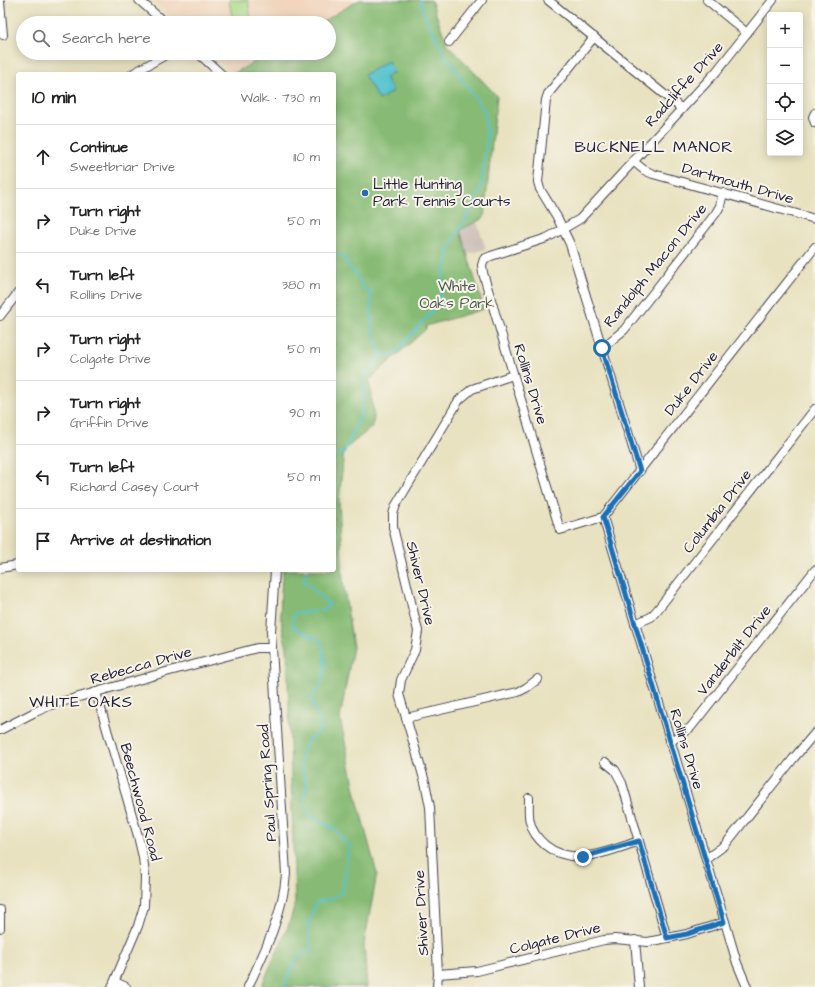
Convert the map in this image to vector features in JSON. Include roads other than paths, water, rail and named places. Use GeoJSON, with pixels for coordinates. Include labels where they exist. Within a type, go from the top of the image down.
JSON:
{"type":"FeatureCollection","features":[{"type":"Feature","properties":{"kind":"street"},"geometry":{"type":"LineString","coordinates":[[139,0],[157,16]]}},
{"type":"Feature","properties":{"kind":"street"},"geometry":{"type":"LineString","coordinates":[[448,42],[482,0]]}},
{"type":"Feature","properties":{"kind":"street"},"geometry":{"type":"LineString","coordinates":[[548,0],[682,109]]}},
{"type":"Feature","properties":{"kind":"street"},"geometry":{"type":"LineString","coordinates":[[706,0],[747,33]]}},
{"type":"Feature","properties":{"kind":"street","name":"Radcliffe Drive"},"geometry":{"type":"LineString","coordinates":[[516,248],[547,238],[580,219],[716,72],[773,0]]}},
{"type":"Feature","properties":{"kind":"street"},"geometry":{"type":"LineString","coordinates":[[0,2],[3,35]]}},
{"type":"Feature","properties":{"kind":"street"},"geometry":{"type":"LineString","coordinates":[[594,37],[550,90],[546,100],[538,182],[540,189],[570,244],[640,471]]}},
{"type":"Feature","properties":{"kind":"street"},"geometry":{"type":"LineString","coordinates":[[136,72],[157,60]]}},
{"type":"Feature","properties":{"kind":"street"},"geometry":{"type":"LineString","coordinates":[[206,60],[220,72]]}},
{"type":"Feature","properties":{"kind":"street"},"geometry":{"type":"LineString","coordinates":[[815,113],[813,117],[815,123]]}},
{"type":"Feature","properties":{"kind":"street","name":"Dartmouth Drive"},"geometry":{"type":"LineString","coordinates":[[633,161],[644,170],[653,174],[815,219]]}},
{"type":"Feature","properties":{"kind":"street","name":"Randolph Macon Drive"},"geometry":{"type":"LineString","coordinates":[[602,348],[624,330],[702,231],[720,206],[723,194]]}},
{"type":"Feature","properties":{"kind":"street","name":"Duke Drive"},"geometry":{"type":"LineString","coordinates":[[603,517],[815,247]]}},
{"type":"Feature","properties":{"kind":"street","name":"Rollins Drive"},"geometry":{"type":"LineString","coordinates":[[516,248],[484,259],[482,265],[483,273],[560,530],[603,517],[724,922],[737,963],[747,987]]}},
{"type":"Feature","properties":{"kind":"street"},"geometry":{"type":"LineString","coordinates":[[0,316],[16,296]]}},
{"type":"Feature","properties":{"kind":"street","name":"Shiver Drive"},"geometry":{"type":"LineString","coordinates":[[437,987],[438,974],[430,807],[425,782],[399,694],[403,674],[415,650],[418,632],[393,527],[393,514],[396,505],[459,400],[472,389],[513,375]]}},
{"type":"Feature","properties":{"kind":"street","name":"Columbia Drive"},"geometry":{"type":"LineString","coordinates":[[635,624],[651,617],[658,609],[815,409]]}},
{"type":"Feature","properties":{"kind":"street"},"geometry":{"type":"LineString","coordinates":[[0,568],[16,565]]}},
{"type":"Feature","properties":{"kind":"street","name":"Vanderbilt Drive"},"geometry":{"type":"LineString","coordinates":[[670,742],[691,727],[815,570]]}},
{"type":"Feature","properties":{"kind":"street","name":"Paul Spring Road"},"geometry":{"type":"LineString","coordinates":[[248,987],[279,913],[286,874],[272,648],[274,572]]}},
{"type":"Feature","properties":{"kind":"street","name":"Rebecca Drive"},"geometry":{"type":"LineString","coordinates":[[0,730],[33,712],[51,705],[232,654],[257,648],[272,648]]}},
{"type":"Feature","properties":{"kind":"street"},"geometry":{"type":"LineString","coordinates":[[406,718],[518,692],[538,679]]}},
{"type":"Feature","properties":{"kind":"street","name":"Beechwood Road"},"geometry":{"type":"LineString","coordinates":[[96,692],[138,836],[145,877],[145,897],[141,916],[114,984]]}},
{"type":"Feature","properties":{"kind":"street"},"geometry":{"type":"LineString","coordinates":[[706,859],[725,845],[815,733]]}},
{"type":"Feature","properties":{"kind":"street"},"geometry":{"type":"LineString","coordinates":[[605,762],[615,770],[621,780],[667,938]]}},
{"type":"Feature","properties":{"kind":"street"},"geometry":{"type":"LineString","coordinates":[[529,798],[529,821],[531,826],[541,841],[552,850],[560,854],[572,857],[583,857],[639,841]]}},
{"type":"Feature","properties":{"kind":"street"},"geometry":{"type":"LineString","coordinates":[[0,910],[0,928]]}},
{"type":"Feature","properties":{"kind":"street","name":"Colgate Drive"},"geometry":{"type":"LineString","coordinates":[[438,974],[484,970],[604,940],[615,939],[648,942],[687,934],[724,922]]}},
{"type":"Feature","properties":{"kind":"street"},"geometry":{"type":"LineString","coordinates":[[635,940],[639,987]]}},
{"type":"Feature","properties":{"kind":"street"},"geometry":{"type":"LineString","coordinates":[[114,984],[126,987]]}},
{"type":"Feature","properties":{"kind":"water"},"geometry":{"type":"Polygon","coordinates":[[[388,61],[394,72],[385,77],[393,91],[379,100],[364,75],[388,61]]]}},
{"type":"Feature","properties":{"kind":"waterway"},"geometry":{"type":"LineString","coordinates":[[336,455],[344,453],[363,409],[363,377],[383,355],[394,355],[439,303],[451,243],[466,220],[482,185],[487,134],[484,111],[443,52],[424,13],[420,0]]}},
{"type":"Feature","properties":{"kind":"waterway"},"geometry":{"type":"LineString","coordinates":[[336,256],[341,255],[345,257],[346,262],[359,279],[363,289],[371,291],[371,316],[373,332],[383,355]]}},
{"type":"Feature","properties":{"kind":"waterway"},"geometry":{"type":"LineString","coordinates":[[284,987],[296,959],[311,949],[308,924],[317,902],[331,899],[343,891],[350,846],[333,828],[313,818],[303,804],[307,784],[301,765],[303,749],[308,740],[322,730],[311,699],[321,684],[326,664],[321,641],[293,627],[294,613],[323,611],[329,604],[304,581],[306,572]]}},
{"type":"Feature","properties":{"kind":"place","name":"Little Hunting Park Tennis Courts"},"geometry":{"type":"Point","coordinates":[365,193]}},
{"type":"Feature","properties":{"kind":"district","name":"BUCKNELL MANOR"},"geometry":{"type":"Point","coordinates":[654,146]}},
{"type":"Feature","properties":{"kind":"district","name":"WHITE OAKS"},"geometry":{"type":"Point","coordinates":[81,701]}},
{"type":"Feature","properties":{"kind":"park label","name":"White Oaks Park"},"geometry":{"type":"Point","coordinates":[457,294]}}]}
